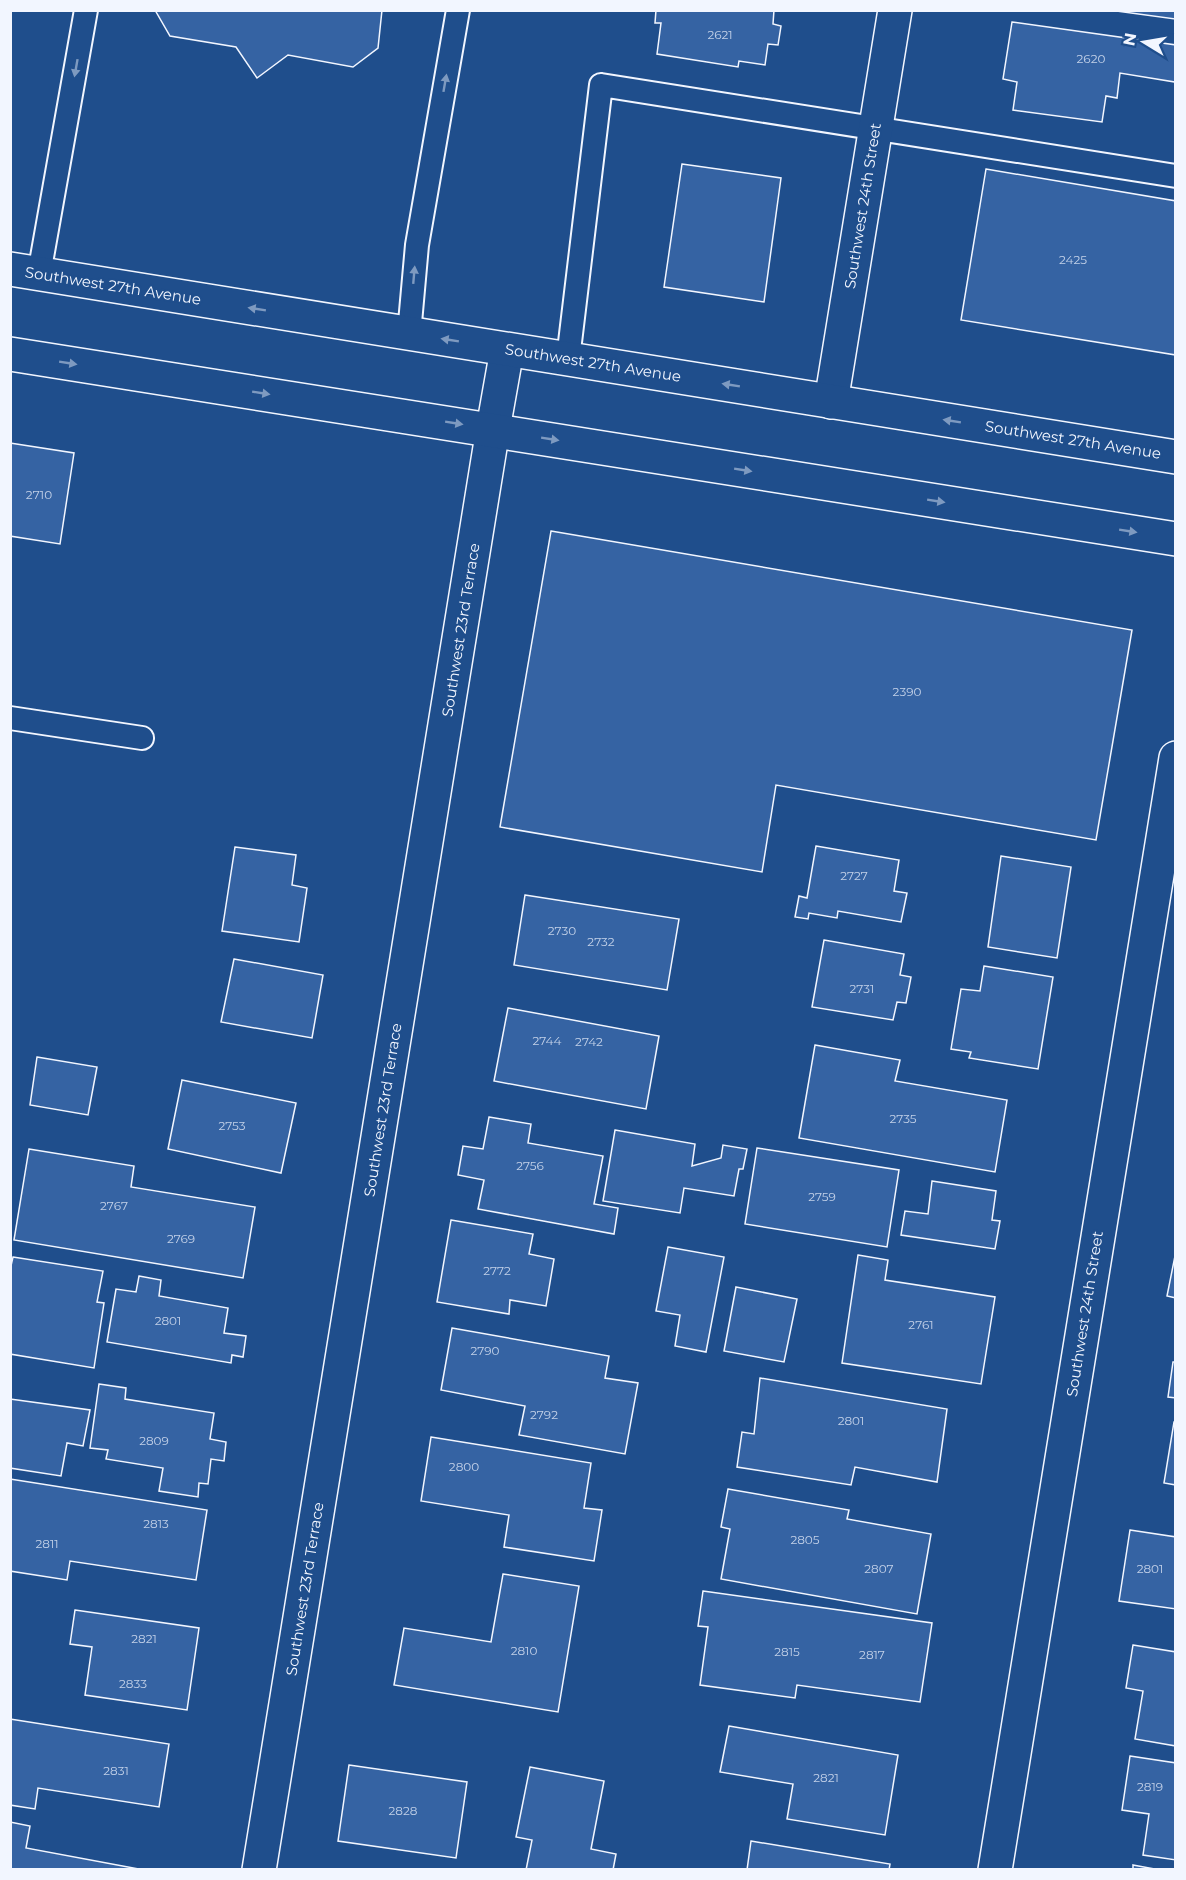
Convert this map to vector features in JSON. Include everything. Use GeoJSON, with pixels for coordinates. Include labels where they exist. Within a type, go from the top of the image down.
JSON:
{"type":"FeatureCollection","features":[{"type":"Feature","properties":{"kind":"main road","name":"Southwest 24th Street"},"geometry":{"type":"LineString","coordinates":[[831,402],[895,10]]}},
{"type":"Feature","properties":{"kind":"main road","name":"Southwest 27th Avenue"},"geometry":{"type":"LineString","coordinates":[[25,271],[1176,457]]}},
{"type":"Feature","properties":{"kind":"main road","name":"Southwest 23rd Terrace"},"geometry":{"type":"LineString","coordinates":[[259,1869],[507,350]]}},
{"type":"Feature","properties":{"kind":"main road"},"geometry":{"type":"LineString","coordinates":[[10,354],[1176,539]]}},
{"type":"Feature","properties":{"kind":"main road","name":"Southwest 24th Street"},"geometry":{"type":"LineString","coordinates":[[995,1869],[1176,758]]}},
{"type":"Feature","properties":{"kind":"lane"},"geometry":{"type":"LineString","coordinates":[[25,271],[86,10]]}},
{"type":"Feature","properties":{"kind":"lane"},"geometry":{"type":"LineString","coordinates":[[409,334],[417,245],[458,10]]}},
{"type":"Feature","properties":{"kind":"lane"},"geometry":{"type":"LineString","coordinates":[[568,358],[601,85],[1176,176]]}},
{"type":"Feature","properties":{"kind":"lane"},"geometry":{"type":"LineString","coordinates":[[10,718],[142,738]]}},
{"type":"Feature","properties":{"kind":"building"},"geometry":{"type":"Polygon","coordinates":[[[155,10],[382,10],[378,48],[353,67],[288,55],[257,78],[236,47],[170,36],[155,10]]]}},
{"type":"Feature","properties":{"kind":"building"},"geometry":{"type":"Polygon","coordinates":[[[656,10],[774,10],[773,24],[781,26],[778,45],[768,44],[765,65],[739,61],[738,67],[657,54],[661,23],[655,23],[656,10]]]}},
{"type":"Feature","properties":{"kind":"building"},"geometry":{"type":"Polygon","coordinates":[[[1109,10],[1176,10],[1176,13],[1175,19],[1109,10]]]}},
{"type":"Feature","properties":{"kind":"building"},"geometry":{"type":"Polygon","coordinates":[[[1012,22],[1176,45],[1175,82],[1120,73],[1117,98],[1106,96],[1102,122],[1013,110],[1017,82],[1003,79],[1012,22]]]}},
{"type":"Feature","properties":{"kind":"building"},"geometry":{"type":"Polygon","coordinates":[[[682,164],[781,178],[764,302],[664,287],[682,164]]]}},
{"type":"Feature","properties":{"kind":"building"},"geometry":{"type":"Polygon","coordinates":[[[986,169],[1176,201],[1176,355],[961,320],[986,169]]]}},
{"type":"Feature","properties":{"kind":"building"},"geometry":{"type":"Polygon","coordinates":[[[10,443],[74,453],[60,544],[10,536],[10,443]]]}},
{"type":"Feature","properties":{"kind":"building"},"geometry":{"type":"Polygon","coordinates":[[[551,531],[1132,630],[1096,840],[776,785],[762,872],[500,827],[551,531]]]}},
{"type":"Feature","properties":{"kind":"building"},"geometry":{"type":"Polygon","coordinates":[[[816,846],[899,860],[894,891],[907,893],[901,922],[838,911],[837,918],[809,913],[808,919],[795,917],[799,896],[807,898],[816,846]]]}},
{"type":"Feature","properties":{"kind":"building"},"geometry":{"type":"Polygon","coordinates":[[[235,847],[296,855],[292,885],[307,888],[299,942],[222,931],[235,847]]]}},
{"type":"Feature","properties":{"kind":"building"},"geometry":{"type":"Polygon","coordinates":[[[1001,856],[1071,867],[1057,958],[988,947],[1001,856]]]}},
{"type":"Feature","properties":{"kind":"building"},"geometry":{"type":"Polygon","coordinates":[[[525,895],[679,919],[667,990],[514,965],[525,895]]]}},
{"type":"Feature","properties":{"kind":"building"},"geometry":{"type":"Polygon","coordinates":[[[824,940],[904,954],[900,975],[911,977],[906,1003],[897,1002],[893,1020],[812,1007],[824,940]]]}},
{"type":"Feature","properties":{"kind":"building"},"geometry":{"type":"Polygon","coordinates":[[[234,959],[323,975],[312,1038],[221,1022],[234,959]]]}},
{"type":"Feature","properties":{"kind":"building"},"geometry":{"type":"Polygon","coordinates":[[[984,966],[1053,977],[1038,1069],[969,1058],[971,1052],[951,1049],[961,989],[980,991],[984,966]]]}},
{"type":"Feature","properties":{"kind":"building"},"geometry":{"type":"Polygon","coordinates":[[[508,1008],[659,1036],[646,1109],[494,1081],[508,1008]]]}},
{"type":"Feature","properties":{"kind":"building"},"geometry":{"type":"Polygon","coordinates":[[[815,1045],[900,1060],[895,1081],[1007,1100],[995,1172],[799,1138],[815,1045]]]}},
{"type":"Feature","properties":{"kind":"building"},"geometry":{"type":"Polygon","coordinates":[[[37,1057],[97,1067],[88,1115],[30,1105],[37,1057]]]}},
{"type":"Feature","properties":{"kind":"building"},"geometry":{"type":"Polygon","coordinates":[[[182,1080],[296,1103],[281,1173],[168,1149],[182,1080]]]}},
{"type":"Feature","properties":{"kind":"building"},"geometry":{"type":"Polygon","coordinates":[[[489,1117],[531,1124],[528,1143],[603,1156],[594,1204],[618,1208],[614,1234],[478,1209],[484,1180],[458,1175],[463,1146],[483,1149],[489,1117]]]}},
{"type":"Feature","properties":{"kind":"building"},"geometry":{"type":"Polygon","coordinates":[[[615,1130],[695,1144],[692,1166],[721,1158],[723,1145],[747,1149],[743,1169],[739,1169],[734,1196],[684,1188],[680,1213],[603,1201],[615,1130]]]}},
{"type":"Feature","properties":{"kind":"building"},"geometry":{"type":"Polygon","coordinates":[[[757,1148],[899,1170],[887,1247],[745,1224],[757,1148]]]}},
{"type":"Feature","properties":{"kind":"building"},"geometry":{"type":"Polygon","coordinates":[[[29,1149],[134,1166],[131,1187],[255,1207],[243,1278],[14,1240],[29,1149]]]}},
{"type":"Feature","properties":{"kind":"building"},"geometry":{"type":"Polygon","coordinates":[[[932,1181],[996,1191],[992,1220],[1000,1221],[995,1249],[901,1235],[905,1211],[928,1214],[932,1181]]]}},
{"type":"Feature","properties":{"kind":"building"},"geometry":{"type":"Polygon","coordinates":[[[451,1220],[533,1234],[529,1254],[554,1259],[546,1306],[510,1300],[509,1314],[437,1302],[451,1220]]]}},
{"type":"Feature","properties":{"kind":"building"},"geometry":{"type":"Polygon","coordinates":[[[668,1247],[724,1257],[706,1352],[675,1346],[680,1315],[656,1311],[668,1247]]]}},
{"type":"Feature","properties":{"kind":"building"},"geometry":{"type":"Polygon","coordinates":[[[1176,1251],[1176,1298],[1167,1296],[1176,1251]]]}},
{"type":"Feature","properties":{"kind":"building"},"geometry":{"type":"Polygon","coordinates":[[[858,1255],[888,1260],[885,1280],[995,1297],[981,1384],[842,1363],[858,1255]]]}},
{"type":"Feature","properties":{"kind":"building"},"geometry":{"type":"Polygon","coordinates":[[[13,1257],[103,1271],[97,1302],[104,1303],[94,1368],[10,1354],[10,1270],[13,1257]]]}},
{"type":"Feature","properties":{"kind":"building"},"geometry":{"type":"Polygon","coordinates":[[[139,1276],[161,1280],[159,1296],[228,1308],[224,1333],[246,1336],[243,1357],[232,1355],[231,1363],[107,1342],[116,1289],[136,1292],[139,1276]]]}},
{"type":"Feature","properties":{"kind":"building"},"geometry":{"type":"Polygon","coordinates":[[[736,1287],[797,1299],[784,1362],[724,1351],[736,1287]]]}},
{"type":"Feature","properties":{"kind":"building"},"geometry":{"type":"Polygon","coordinates":[[[452,1328],[609,1356],[605,1378],[638,1383],[625,1454],[519,1435],[525,1406],[441,1390],[452,1328]]]}},
{"type":"Feature","properties":{"kind":"building"},"geometry":{"type":"Polygon","coordinates":[[[1173,1362],[1176,1362],[1176,1398],[1168,1397],[1173,1362]]]}},
{"type":"Feature","properties":{"kind":"building"},"geometry":{"type":"Polygon","coordinates":[[[760,1378],[947,1409],[937,1482],[855,1467],[851,1485],[737,1467],[742,1432],[754,1434],[760,1378]]]}},
{"type":"Feature","properties":{"kind":"building"},"geometry":{"type":"Polygon","coordinates":[[[99,1384],[126,1388],[125,1399],[214,1413],[210,1439],[226,1442],[224,1461],[211,1459],[208,1484],[199,1483],[198,1497],[159,1491],[163,1468],[106,1459],[108,1450],[90,1448],[99,1384]]]}},
{"type":"Feature","properties":{"kind":"building"},"geometry":{"type":"Polygon","coordinates":[[[10,1399],[90,1410],[83,1446],[67,1443],[61,1476],[10,1468],[10,1399]]]}},
{"type":"Feature","properties":{"kind":"building"},"geometry":{"type":"Polygon","coordinates":[[[1174,1422],[1176,1422],[1176,1485],[1164,1483],[1174,1422]]]}},
{"type":"Feature","properties":{"kind":"building"},"geometry":{"type":"Polygon","coordinates":[[[431,1437],[591,1463],[584,1508],[602,1510],[594,1561],[504,1547],[509,1515],[421,1501],[431,1437]]]}},
{"type":"Feature","properties":{"kind":"building"},"geometry":{"type":"Polygon","coordinates":[[[10,1479],[207,1510],[196,1580],[70,1561],[67,1580],[10,1571],[10,1479]]]}},
{"type":"Feature","properties":{"kind":"building"},"geometry":{"type":"Polygon","coordinates":[[[728,1489],[849,1510],[847,1519],[931,1534],[917,1614],[721,1579],[730,1529],[721,1527],[728,1489]]]}},
{"type":"Feature","properties":{"kind":"building"},"geometry":{"type":"Polygon","coordinates":[[[1130,1530],[1176,1537],[1176,1609],[1119,1601],[1130,1530]]]}},
{"type":"Feature","properties":{"kind":"building"},"geometry":{"type":"Polygon","coordinates":[[[503,1574],[579,1586],[558,1712],[394,1685],[404,1628],[491,1642],[503,1574]]]}},
{"type":"Feature","properties":{"kind":"building"},"geometry":{"type":"Polygon","coordinates":[[[703,1591],[932,1623],[920,1702],[797,1685],[795,1698],[700,1685],[708,1627],[698,1626],[703,1591]]]}},
{"type":"Feature","properties":{"kind":"building"},"geometry":{"type":"Polygon","coordinates":[[[75,1610],[199,1628],[187,1710],[85,1695],[92,1647],[70,1644],[75,1610]]]}},
{"type":"Feature","properties":{"kind":"building"},"geometry":{"type":"Polygon","coordinates":[[[1133,1645],[1176,1652],[1176,1746],[1135,1739],[1143,1691],[1126,1688],[1133,1645]]]}},
{"type":"Feature","properties":{"kind":"building"},"geometry":{"type":"Polygon","coordinates":[[[10,1719],[169,1744],[159,1807],[38,1788],[35,1809],[10,1805],[10,1719]]]}},
{"type":"Feature","properties":{"kind":"building"},"geometry":{"type":"Polygon","coordinates":[[[729,1726],[898,1755],[885,1835],[787,1819],[793,1784],[720,1772],[729,1726]]]}},
{"type":"Feature","properties":{"kind":"building"},"geometry":{"type":"Polygon","coordinates":[[[1130,1756],[1176,1763],[1176,1860],[1143,1855],[1149,1814],[1122,1810],[1130,1756]]]}},
{"type":"Feature","properties":{"kind":"building"},"geometry":{"type":"Polygon","coordinates":[[[349,1765],[467,1782],[456,1858],[338,1841],[349,1765]]]}},
{"type":"Feature","properties":{"kind":"building"},"geometry":{"type":"Polygon","coordinates":[[[530,1767],[604,1781],[591,1849],[616,1854],[613,1870],[526,1870],[532,1840],[516,1837],[530,1767]]]}},
{"type":"Feature","properties":{"kind":"building"},"geometry":{"type":"Polygon","coordinates":[[[10,1822],[30,1826],[26,1848],[144,1870],[10,1870],[10,1822]]]}},
{"type":"Feature","properties":{"kind":"building"},"geometry":{"type":"Polygon","coordinates":[[[751,1841],[890,1864],[889,1870],[747,1870],[751,1841]]]}},
{"type":"Feature","properties":{"kind":"building"},"geometry":{"type":"Polygon","coordinates":[[[1133,1865],[1160,1870],[1133,1870],[1133,1865]]]}}]}
